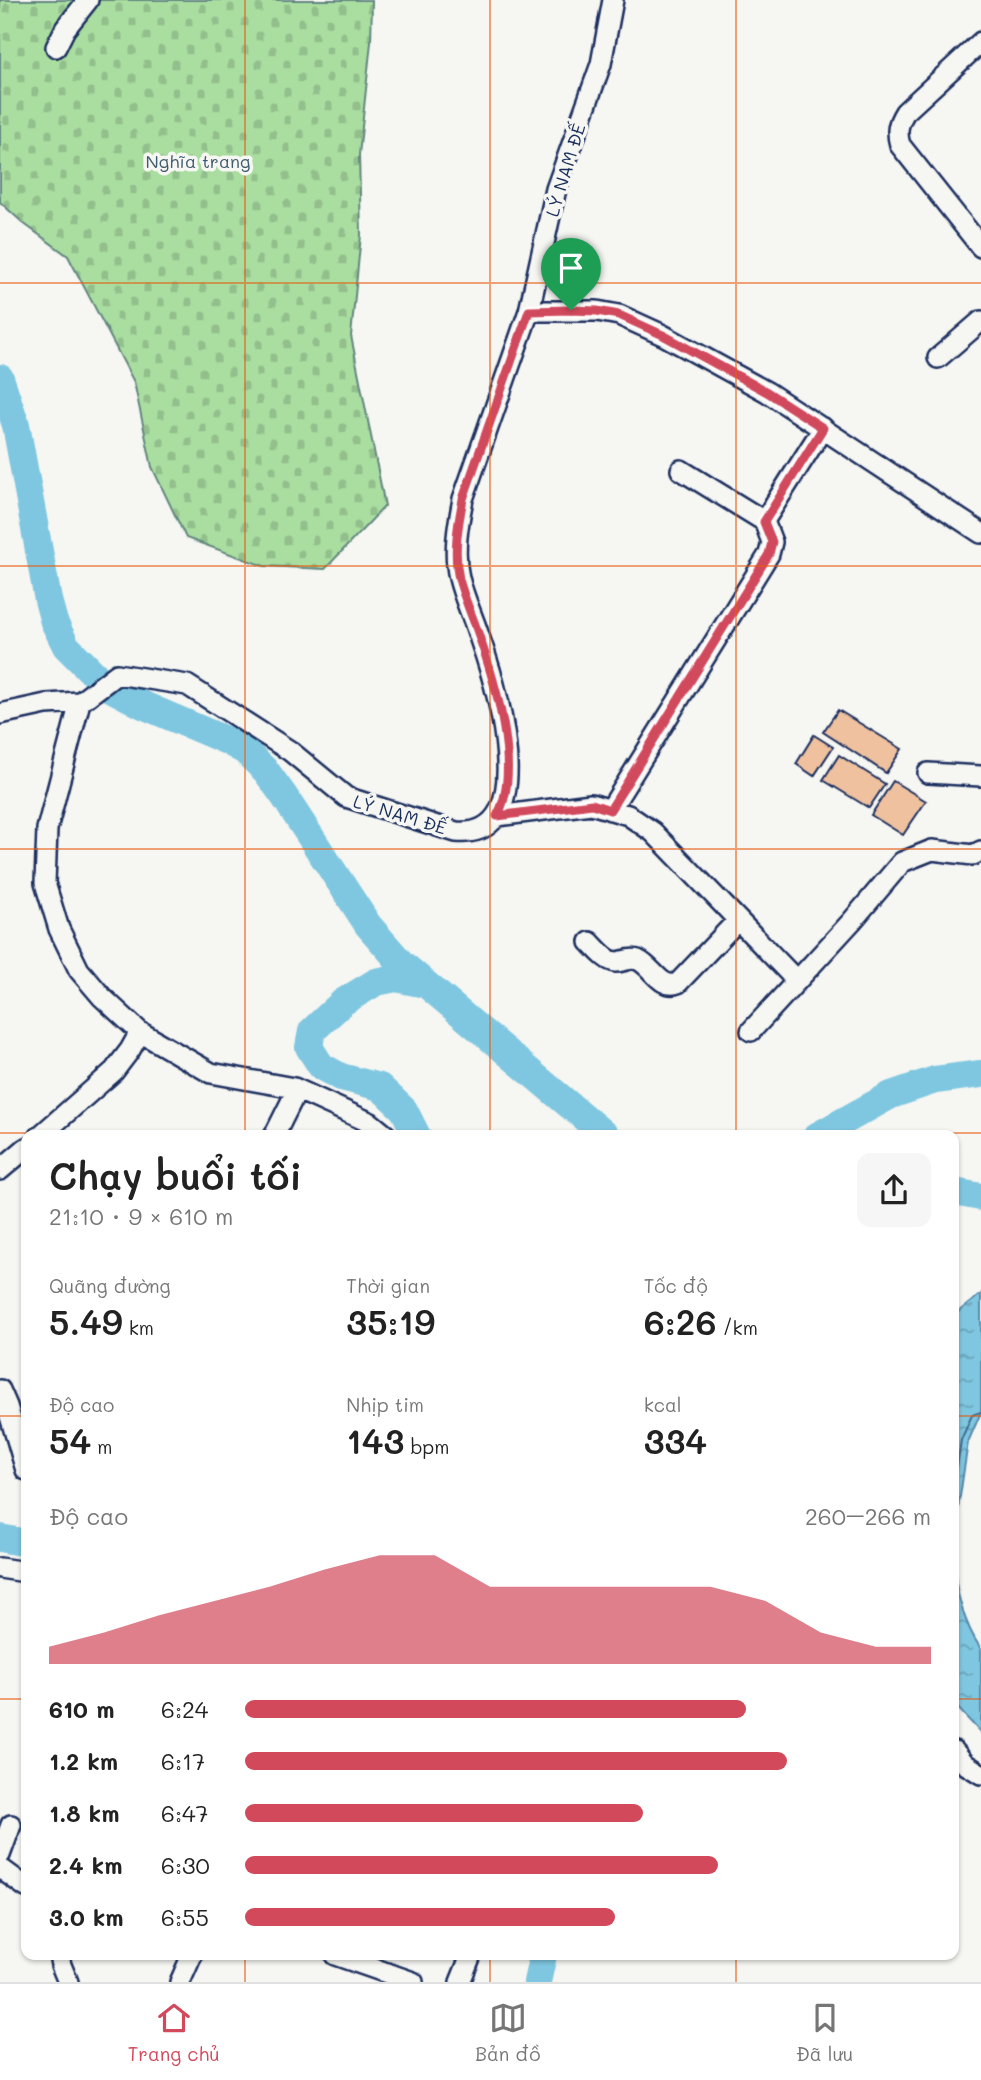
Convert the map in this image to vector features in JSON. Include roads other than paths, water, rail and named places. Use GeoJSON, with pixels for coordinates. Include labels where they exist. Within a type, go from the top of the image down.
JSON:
{"type":"FeatureCollection","features":[{"type":"Feature","properties":{"kind":"street"},"geometry":{"type":"LineString","coordinates":[[57,47],[65,29],[88,0]]}},
{"type":"Feature","properties":{"kind":"street","name":"LÝ NAM ĐẾ"},"geometry":{"type":"LineString","coordinates":[[80,702],[117,674],[187,685],[290,751],[346,797],[456,832],[470,833],[482,829],[497,816],[507,785],[503,723],[481,642],[459,579],[456,558],[457,528],[463,499],[529,311],[556,189],[601,64],[613,0]]}},
{"type":"Feature","properties":{"kind":"street"},"geometry":{"type":"LineString","coordinates":[[981,42],[905,112],[899,121],[897,133],[900,145],[981,247]]}},
{"type":"Feature","properties":{"kind":"street"},"geometry":{"type":"LineString","coordinates":[[529,311],[597,311],[619,315],[663,335],[767,392],[981,533]]}},
{"type":"Feature","properties":{"kind":"street"},"geometry":{"type":"LineString","coordinates":[[938,358],[981,321]]}},
{"type":"Feature","properties":{"kind":"street"},"geometry":{"type":"LineString","coordinates":[[764,522],[823,428]]}},
{"type":"Feature","properties":{"kind":"street"},"geometry":{"type":"LineString","coordinates":[[610,810],[769,554],[772,542],[764,522],[681,470]]}},
{"type":"Feature","properties":{"kind":"street"},"geometry":{"type":"LineString","coordinates":[[0,714],[47,704],[80,702],[47,829],[45,883],[59,929],[79,970],[102,997],[140,1032],[211,1073],[294,1088],[371,1123],[380,1130]]}},
{"type":"Feature","properties":{"kind":"street"},"geometry":{"type":"LineString","coordinates":[[928,773],[981,776]]}},
{"type":"Feature","properties":{"kind":"street"},"geometry":{"type":"LineString","coordinates":[[497,816],[592,804],[628,815],[653,832],[797,981]]}},
{"type":"Feature","properties":{"kind":"street"},"geometry":{"type":"LineString","coordinates":[[751,1031],[902,862],[932,850],[973,855],[981,852]]}},
{"type":"Feature","properties":{"kind":"street"},"geometry":{"type":"LineString","coordinates":[[590,942],[608,959],[616,962],[635,959],[646,965],[665,984],[672,985],[678,983],[738,920]]}},
{"type":"Feature","properties":{"kind":"street"},"geometry":{"type":"LineString","coordinates":[[47,1130],[114,1072],[140,1032]]}},
{"type":"Feature","properties":{"kind":"street"},"geometry":{"type":"LineString","coordinates":[[277,1130],[294,1097],[294,1088]]}},
{"type":"Feature","properties":{"kind":"street"},"geometry":{"type":"LineString","coordinates":[[0,1170],[21,1151]]}},
{"type":"Feature","properties":{"kind":"street"},"geometry":{"type":"LineString","coordinates":[[0,1390],[8,1406],[21,1452]]}},
{"type":"Feature","properties":{"kind":"street"},"geometry":{"type":"LineString","coordinates":[[0,1568],[21,1571]]}},
{"type":"Feature","properties":{"kind":"street"},"geometry":{"type":"LineString","coordinates":[[959,1757],[981,1774]]}},
{"type":"Feature","properties":{"kind":"street"},"geometry":{"type":"LineString","coordinates":[[0,1856],[11,1825]]}},
{"type":"Feature","properties":{"kind":"street"},"geometry":{"type":"LineString","coordinates":[[0,1868],[21,1883]]}},
{"type":"Feature","properties":{"kind":"street"},"geometry":{"type":"LineString","coordinates":[[60,1960],[68,1982]]}},
{"type":"Feature","properties":{"kind":"street"},"geometry":{"type":"LineString","coordinates":[[180,1982],[190,1960]]}},
{"type":"Feature","properties":{"kind":"street"},"geometry":{"type":"LineString","coordinates":[[350,1960],[414,1982]]}},
{"type":"Feature","properties":{"kind":"street"},"geometry":{"type":"LineString","coordinates":[[460,1982],[469,1960]]}},
{"type":"Feature","properties":{"kind":"water"},"geometry":{"type":"Polygon","coordinates":[[[981,1294],[981,1412],[968,1442],[959,1503],[959,1311],[981,1294]]]}},
{"type":"Feature","properties":{"kind":"water"},"geometry":{"type":"Polygon","coordinates":[[[959,1598],[970,1629],[981,1649],[981,1733],[959,1709],[959,1598]]]}},
{"type":"Feature","properties":{"kind":"waterway"},"geometry":{"type":"LineString","coordinates":[[0,378],[16,425],[48,600],[54,622],[66,646],[105,685],[245,751],[266,771],[368,925],[401,963],[599,1130]]}},
{"type":"Feature","properties":{"kind":"waterway"},"geometry":{"type":"LineString","coordinates":[[414,1130],[404,1110],[380,1087],[341,1077],[321,1066],[309,1047],[312,1031],[343,1002],[376,982],[396,978],[425,984]]}},
{"type":"Feature","properties":{"kind":"waterway"},"geometry":{"type":"LineString","coordinates":[[828,1130],[891,1095],[935,1080],[981,1074]]}},
{"type":"Feature","properties":{"kind":"waterway"},"geometry":{"type":"LineString","coordinates":[[959,1193],[981,1197]]}},
{"type":"Feature","properties":{"kind":"waterway"},"geometry":{"type":"LineString","coordinates":[[0,1538],[21,1542]]}},
{"type":"Feature","properties":{"kind":"waterway"},"geometry":{"type":"LineString","coordinates":[[537,1982],[542,1960]]}},
{"type":"Feature","properties":{"kind":"park label","name":"Nghĩa trang"},"geometry":{"type":"Point","coordinates":[198,161]}}]}
